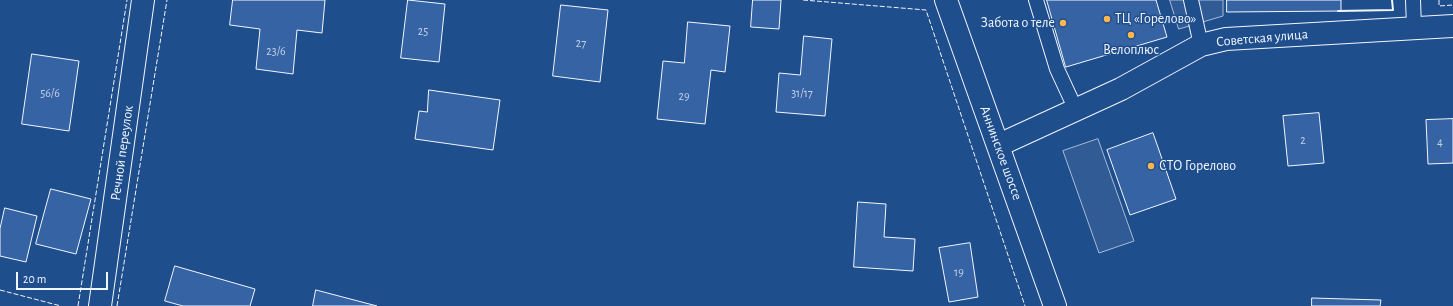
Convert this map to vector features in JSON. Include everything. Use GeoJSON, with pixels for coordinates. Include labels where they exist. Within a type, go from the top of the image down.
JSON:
{"type":"FeatureCollection","features":[{"type":"Feature","properties":{"kind":"street","name":"Речной переулок"},"geometry":{"type":"LineString","coordinates":[[100,306],[143,0]]}},
{"type":"Feature","properties":{"kind":"street","name":"Аннинское шоссе"},"geometry":{"type":"LineString","coordinates":[[946,0],[1055,306]]}},
{"type":"Feature","properties":{"kind":"street","name":"Советская улица"},"geometry":{"type":"LineString","coordinates":[[998,145],[1121,89],[1201,45],[1226,39],[1414,27],[1453,26]]}},
{"type":"Feature","properties":{"kind":"lane"},"geometry":{"type":"LineString","coordinates":[[1036,0],[1057,69],[1076,110]]}},
{"type":"Feature","properties":{"kind":"lane"},"geometry":{"type":"LineString","coordinates":[[1192,0],[1201,45]]}},
{"type":"Feature","properties":{"kind":"lane"},"geometry":{"type":"LineString","coordinates":[[1413,0],[1414,27]]}},
{"type":"Feature","properties":{"kind":"shaded area"},"geometry":{"type":"Polygon","coordinates":[[[1170,0],[1223,0],[1223,16],[1179,29],[1170,0]]]}},
{"type":"Feature","properties":{"kind":"shaded area"},"geometry":{"type":"Polygon","coordinates":[[[1098,139],[1134,241],[1099,253],[1063,151],[1098,139]]]}},
{"type":"Feature","properties":{"kind":"building"},"geometry":{"type":"Polygon","coordinates":[[[233,0],[325,0],[322,33],[297,30],[293,74],[256,69],[260,29],[230,25],[233,0]]]}},
{"type":"Feature","properties":{"kind":"building"},"geometry":{"type":"Polygon","coordinates":[[[408,0],[445,4],[439,62],[401,58],[408,0]]]}},
{"type":"Feature","properties":{"kind":"building"},"geometry":{"type":"Polygon","coordinates":[[[753,0],[781,0],[779,29],[751,27],[753,0]]]}},
{"type":"Feature","properties":{"kind":"building","name":"ТЦ «Горелово»"},"geometry":{"type":"Polygon","coordinates":[[[1047,0],[1156,0],[1167,37],[1066,67],[1047,0]]]}},
{"type":"Feature","properties":{"kind":"building"},"geometry":{"type":"Polygon","coordinates":[[[1227,0],[1341,0],[1341,11],[1227,12],[1227,0]]]}},
{"type":"Feature","properties":{"kind":"building"},"geometry":{"type":"Polygon","coordinates":[[[561,5],[608,10],[600,82],[553,76],[561,5]]]}},
{"type":"Feature","properties":{"kind":"building"},"geometry":{"type":"Polygon","coordinates":[[[688,22],[730,26],[725,72],[711,70],[705,124],[657,119],[663,61],[684,63],[688,22]]]}},
{"type":"Feature","properties":{"kind":"building"},"geometry":{"type":"Polygon","coordinates":[[[804,36],[832,39],[825,116],[776,112],[779,73],[800,75],[804,36]]]}},
{"type":"Feature","properties":{"kind":"building"},"geometry":{"type":"Polygon","coordinates":[[[32,54],[79,61],[69,131],[22,124],[32,54]]]}},
{"type":"Feature","properties":{"kind":"building"},"geometry":{"type":"Polygon","coordinates":[[[429,90],[500,100],[493,150],[415,139],[419,111],[427,112],[429,90]]]}},
{"type":"Feature","properties":{"kind":"building"},"geometry":{"type":"Polygon","coordinates":[[[1319,113],[1324,163],[1288,166],[1283,116],[1319,113]]]}},
{"type":"Feature","properties":{"kind":"building"},"geometry":{"type":"Polygon","coordinates":[[[1453,119],[1453,163],[1428,164],[1426,120],[1453,119]]]}},
{"type":"Feature","properties":{"kind":"building"},"geometry":{"type":"Polygon","coordinates":[[[1153,133],[1176,199],[1130,215],[1107,150],[1153,133]]]}},
{"type":"Feature","properties":{"kind":"building"},"geometry":{"type":"Polygon","coordinates":[[[51,189],[91,199],[76,254],[36,244],[51,189]]]}},
{"type":"Feature","properties":{"kind":"building"},"geometry":{"type":"Polygon","coordinates":[[[858,202],[886,204],[884,237],[915,239],[913,271],[854,267],[858,202]]]}},
{"type":"Feature","properties":{"kind":"building"},"geometry":{"type":"Polygon","coordinates":[[[5,208],[37,216],[26,262],[0,256],[0,229],[5,208]]]}},
{"type":"Feature","properties":{"kind":"building"},"geometry":{"type":"Polygon","coordinates":[[[970,243],[978,297],[949,302],[939,248],[970,243]]]}},
{"type":"Feature","properties":{"kind":"building"},"geometry":{"type":"Polygon","coordinates":[[[175,266],[255,289],[250,306],[183,306],[165,301],[175,266]]]}},
{"type":"Feature","properties":{"kind":"building"},"geometry":{"type":"Polygon","coordinates":[[[316,290],[377,306],[313,306],[316,290]]]}},
{"type":"Feature","properties":{"kind":"building"},"geometry":{"type":"Polygon","coordinates":[[[1312,298],[1381,300],[1380,306],[1312,306],[1312,298]]]}},
{"type":"Feature","properties":{"kind":"fence"},"geometry":{"type":"LineString","coordinates":[[78,306],[127,0]]}},
{"type":"Feature","properties":{"kind":"fence"},"geometry":{"type":"LineString","coordinates":[[117,306],[167,0]]}},
{"type":"Feature","properties":{"kind":"fence"},"geometry":{"type":"LineString","coordinates":[[803,0],[926,10],[1025,306]]}},
{"type":"Feature","properties":{"kind":"fence"},"geometry":{"type":"LineString","coordinates":[[1439,0],[1439,6],[1453,5]]}},
{"type":"Feature","properties":{"kind":"fence"},"geometry":{"type":"LineString","coordinates":[[0,290],[61,306]]}},
{"type":"Feature","properties":{"kind":"wall"},"geometry":{"type":"LineString","coordinates":[[1338,11],[1393,10],[1392,0]]}},
{"type":"Feature","properties":{"kind":"place","name":"ТЦ «Горелово»"},"geometry":{"type":"Point","coordinates":[1107,19]}},
{"type":"Feature","properties":{"kind":"place","name":"Забота о теле"},"geometry":{"type":"Point","coordinates":[1063,23]}},
{"type":"Feature","properties":{"kind":"place","name":"Велоплюс"},"geometry":{"type":"Point","coordinates":[1131,35]}},
{"type":"Feature","properties":{"kind":"place","name":"СТО Горелово"},"geometry":{"type":"Point","coordinates":[1151,166]}}]}
